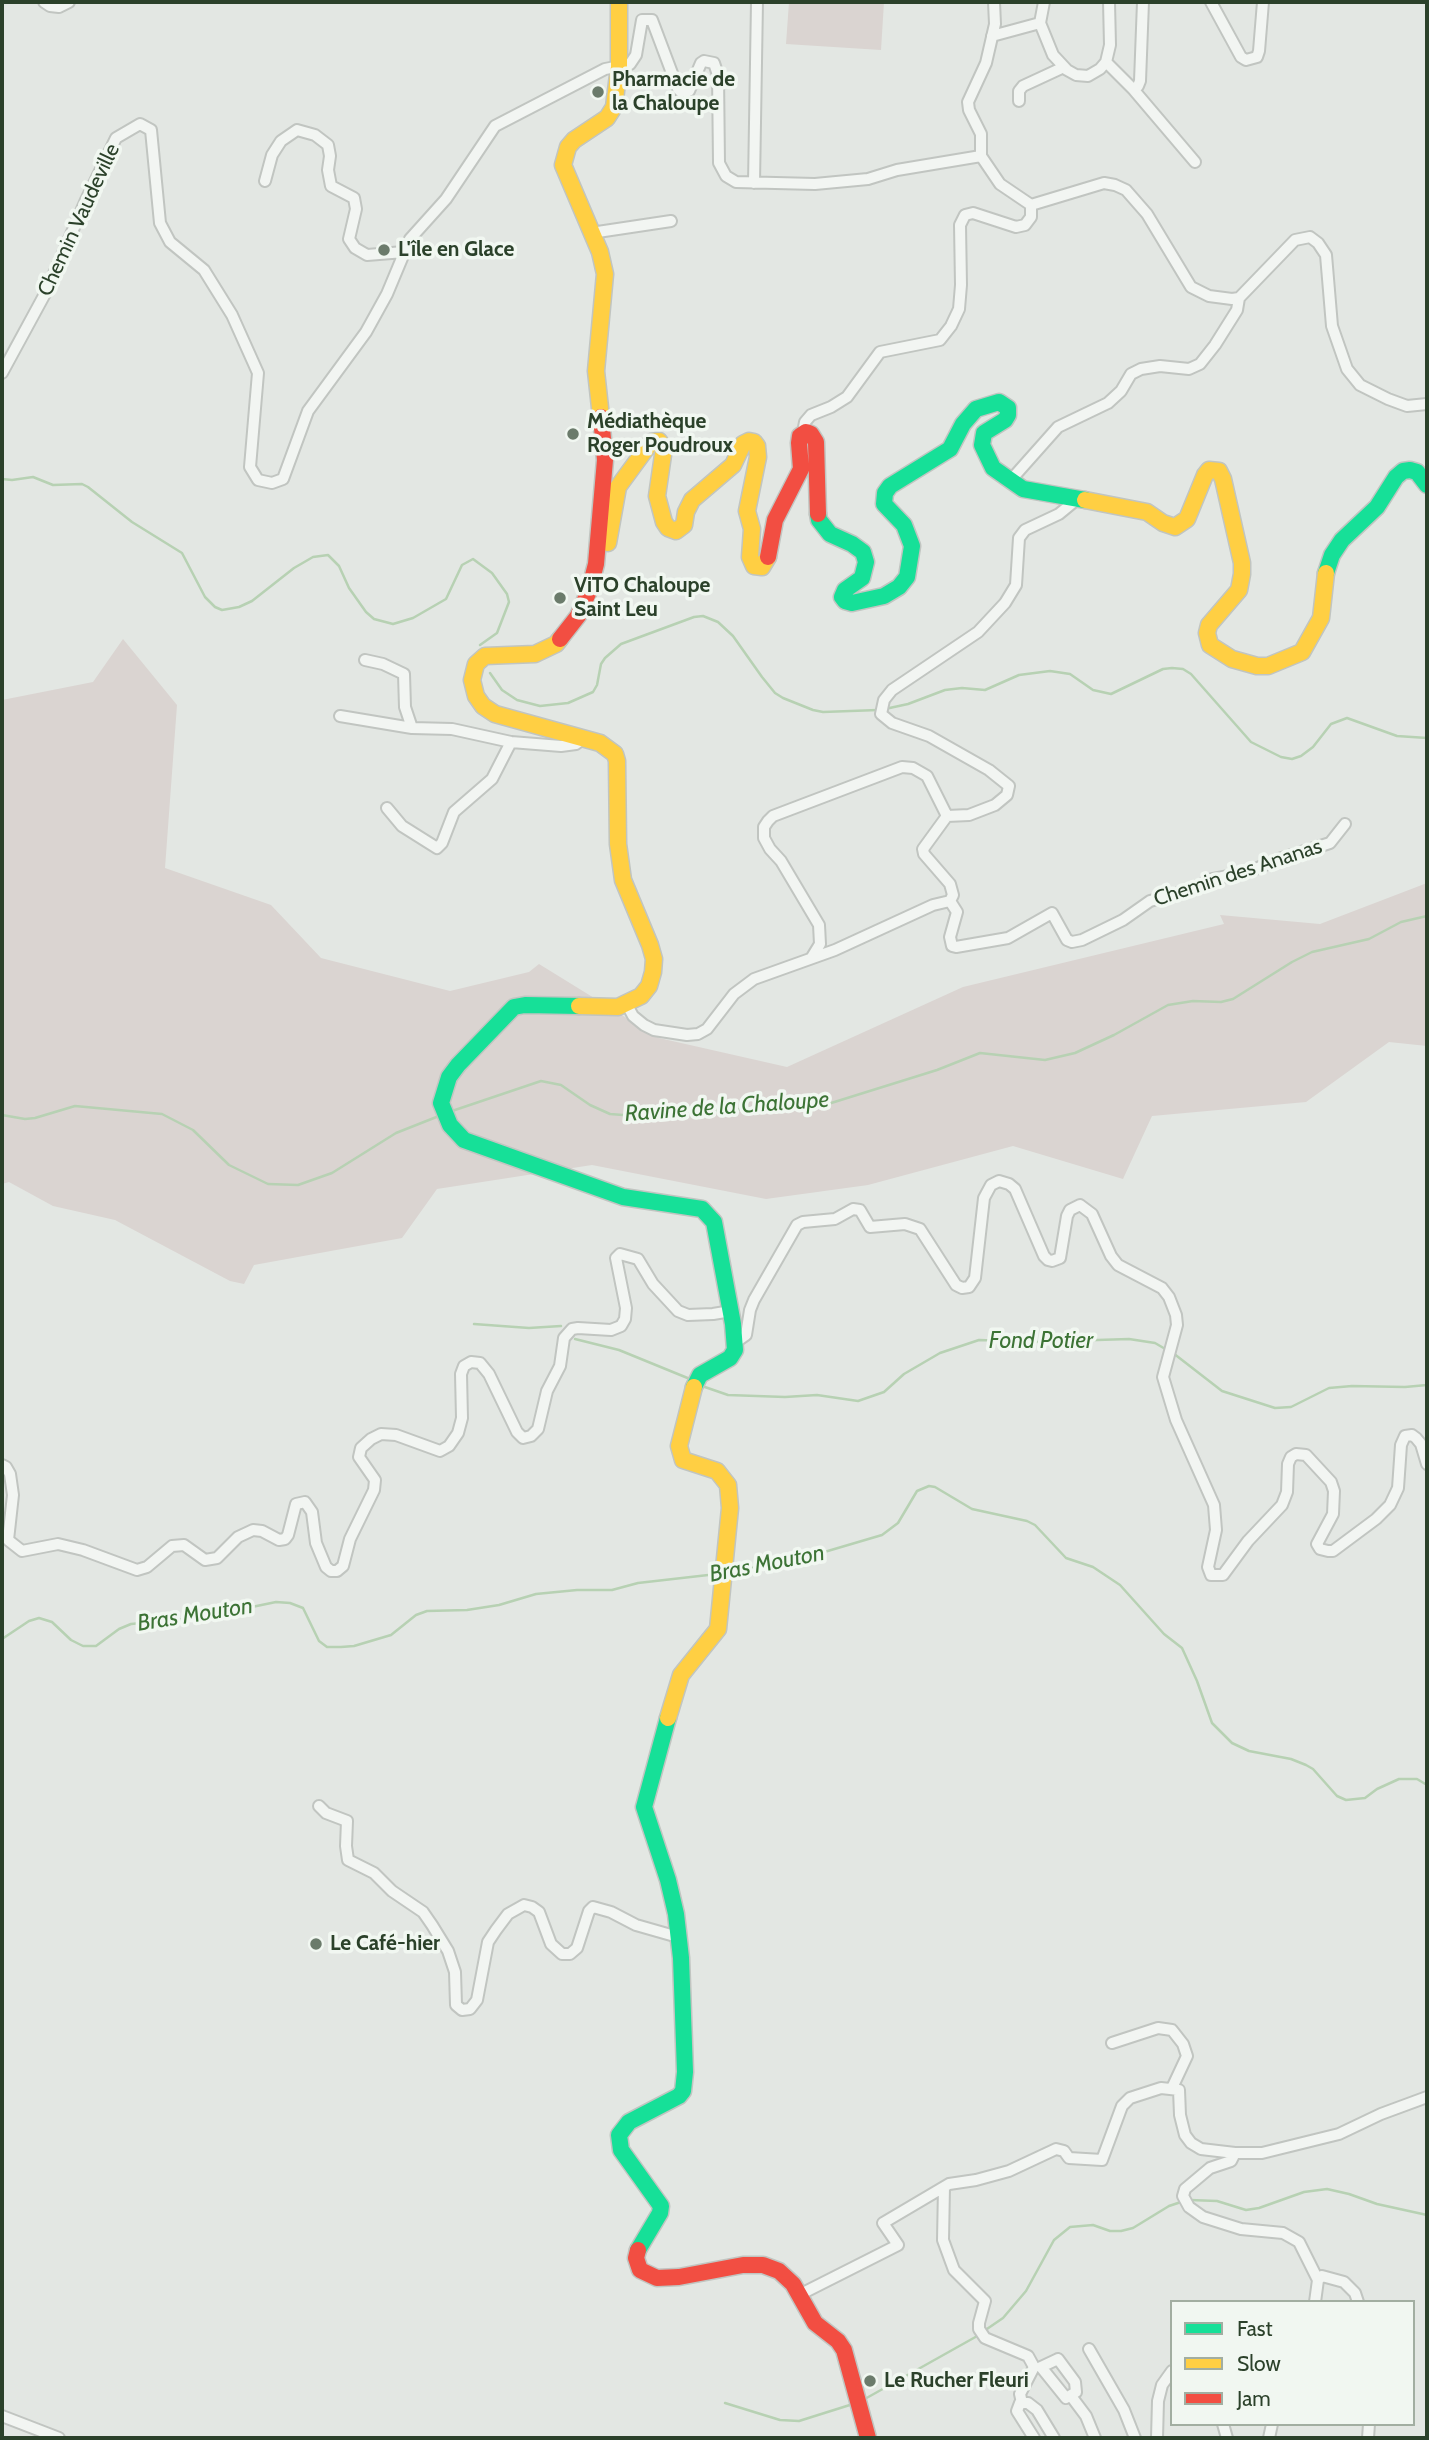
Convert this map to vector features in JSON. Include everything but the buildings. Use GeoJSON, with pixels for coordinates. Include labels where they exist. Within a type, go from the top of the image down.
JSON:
{"type":"FeatureCollection","features":[{"type":"Feature","properties":{"kind":"main road"},"geometry":{"type":"LineString","coordinates":[[618,2],[618,88],[611,113],[574,140],[568,147],[563,165],[600,252],[604,274],[596,371],[605,460],[598,550],[589,591],[578,616],[556,644],[535,654],[485,656],[476,664],[473,672],[473,689],[483,706],[495,714],[600,743],[609,749],[617,761],[621,872],[654,959],[653,972],[649,986],[640,996],[610,1008],[533,1005],[514,1007],[449,1077],[441,1102],[450,1125],[464,1140],[623,1197],[702,1209],[713,1222],[731,1311],[735,1350],[730,1358],[697,1381],[679,1440],[679,1451],[683,1460],[717,1471],[728,1485],[730,1508],[723,1595],[718,1629],[681,1675],[676,1686],[644,1801],[646,1816],[668,1880],[676,1914],[681,1958],[685,2072],[682,2091],[673,2101],[629,2122],[619,2136],[621,2150],[661,2206],[660,2213],[637,2252],[640,2270],[657,2278],[763,2265],[779,2271],[793,2284],[815,2323],[838,2341],[844,2350],[868,2438]]}},
{"type":"Feature","properties":{"kind":"main road"},"geometry":{"type":"LineString","coordinates":[[598,550],[603,549],[609,540],[618,487],[651,442],[659,441],[664,448],[657,496],[664,522],[668,528],[676,531],[684,525],[692,500],[733,465],[743,444],[749,441],[757,446],[758,457],[747,510],[752,529],[750,557],[754,566],[762,567],[768,558],[775,520],[801,469],[799,443],[803,432],[811,434],[816,442],[819,520],[830,534],[863,552],[866,562],[862,578],[843,593],[842,597],[852,603],[884,597],[899,587],[907,577],[912,547],[904,525],[884,504],[885,494],[890,486],[950,449],[968,417],[976,409],[993,403],[1005,404],[1008,415],[1005,420],[984,433],[982,444],[993,468],[1023,489],[1147,512],[1174,527],[1187,519],[1209,470],[1219,471],[1242,563],[1242,574],[1239,590],[1206,632],[1210,645],[1220,653],[1257,666],[1268,666],[1294,657],[1308,644],[1321,618],[1324,579],[1332,555],[1342,540],[1377,507],[1396,477],[1403,471],[1410,470],[1417,472],[1427,485]]}},
{"type":"Feature","properties":{"kind":"street"},"geometry":{"type":"LineString","coordinates":[[44,2],[59,7],[69,2]]}},
{"type":"Feature","properties":{"kind":"street"},"geometry":{"type":"LineString","coordinates":[[754,183],[757,2]]}},
{"type":"Feature","properties":{"kind":"street"},"geometry":{"type":"LineString","coordinates":[[994,2],[995,24],[982,74],[968,102],[969,110],[981,134],[981,156],[1000,184],[1031,205]]}},
{"type":"Feature","properties":{"kind":"street"},"geometry":{"type":"LineString","coordinates":[[1044,2],[1040,23],[1053,55],[1076,75],[1088,76],[1106,62],[1110,46],[1109,2]]}},
{"type":"Feature","properties":{"kind":"street"},"geometry":{"type":"LineString","coordinates":[[1133,89],[1140,81],[1143,2]]}},
{"type":"Feature","properties":{"kind":"street"},"geometry":{"type":"LineString","coordinates":[[1211,2],[1241,57],[1246,60],[1256,57],[1259,51],[1263,2]]}},
{"type":"Feature","properties":{"kind":"street"},"geometry":{"type":"LineString","coordinates":[[619,67],[634,61],[642,20],[647,18],[652,20],[681,92],[689,91],[701,63],[714,63],[718,75],[719,163],[730,179],[736,182],[815,184],[868,178],[897,170],[981,156]]}},
{"type":"Feature","properties":{"kind":"street"},"geometry":{"type":"LineString","coordinates":[[992,36],[1040,23]]}},
{"type":"Feature","properties":{"kind":"street"},"geometry":{"type":"LineString","coordinates":[[1106,62],[1133,89],[1195,162]]}},
{"type":"Feature","properties":{"kind":"street","name":"Chemin Vaudeville"},"geometry":{"type":"LineString","coordinates":[[2,373],[46,292],[116,138],[140,124],[151,130],[160,223],[170,242],[204,270],[232,315],[258,373],[250,467],[258,480],[272,483],[283,479],[309,411],[366,332],[387,294],[410,239],[446,199],[495,126],[605,69],[619,67]]}},
{"type":"Feature","properties":{"kind":"street"},"geometry":{"type":"LineString","coordinates":[[1019,100],[1019,91],[1023,86],[1046,78],[1064,67]]}},
{"type":"Feature","properties":{"kind":"street"},"geometry":{"type":"LineString","coordinates":[[265,181],[272,155],[281,141],[297,130],[315,135],[328,145],[331,186],[354,198],[356,209],[349,239],[355,248],[367,255],[404,253]]}},
{"type":"Feature","properties":{"kind":"street"},"geometry":{"type":"LineString","coordinates":[[1031,205],[1104,183],[1115,185],[1126,190],[1147,214],[1191,288],[1209,296],[1239,298]]}},
{"type":"Feature","properties":{"kind":"street"},"geometry":{"type":"LineString","coordinates":[[803,432],[805,422],[811,415],[847,397],[880,352],[940,340],[951,326],[958,309],[961,285],[960,225],[965,215],[973,213],[1016,227],[1025,225],[1031,218],[1031,205]]}},
{"type":"Feature","properties":{"kind":"street"},"geometry":{"type":"LineString","coordinates":[[591,233],[671,220]]}},
{"type":"Feature","properties":{"kind":"street"},"geometry":{"type":"LineString","coordinates":[[1010,481],[1058,427],[1108,403],[1121,391],[1131,374],[1141,369],[1160,366],[1189,369],[1200,364],[1237,310],[1239,298],[1295,240],[1310,237],[1326,255],[1332,326],[1347,369],[1360,385],[1388,399],[1407,406],[1427,404]]}},
{"type":"Feature","properties":{"kind":"street"},"geometry":{"type":"LineString","coordinates":[[812,957],[820,944],[819,925],[781,861],[770,849],[764,838],[764,827],[773,816],[902,767],[913,768],[926,776],[947,816],[969,816],[995,805],[1007,795],[1009,786],[989,770],[929,736],[892,723],[881,713],[884,700],[892,690],[978,632],[1005,603],[1016,585],[1019,538],[1025,530],[1059,514],[1076,500]]}},
{"type":"Feature","properties":{"kind":"street"},"geometry":{"type":"LineString","coordinates":[[365,660],[383,664],[404,674],[405,707],[412,729]]}},
{"type":"Feature","properties":{"kind":"street"},"geometry":{"type":"LineString","coordinates":[[340,716],[412,729],[452,729],[511,742],[561,746],[576,744],[584,738]]}},
{"type":"Feature","properties":{"kind":"street"},"geometry":{"type":"LineString","coordinates":[[387,808],[402,826],[437,848],[442,843],[454,811],[492,779],[511,742]]}},
{"type":"Feature","properties":{"kind":"street","name":"Chemin des Ananas"},"geometry":{"type":"LineString","coordinates":[[947,816],[923,849],[924,854],[950,884],[953,895],[950,901],[957,912],[950,937],[952,946],[956,947],[1008,938],[1052,913],[1067,940],[1082,940],[1123,920],[1150,901],[1190,890],[1212,879],[1248,872],[1330,843],[1345,824]]}},
{"type":"Feature","properties":{"kind":"street"},"geometry":{"type":"LineString","coordinates":[[626,1003],[643,1025],[654,1030],[698,1034],[707,1029],[742,986],[754,979],[835,950],[933,905],[950,901]]}},
{"type":"Feature","properties":{"kind":"street"},"geometry":{"type":"LineString","coordinates":[[736,1342],[746,1335],[754,1300],[797,1225],[835,1219],[853,1209],[860,1210],[870,1227],[905,1224],[920,1229],[956,1285],[969,1287],[975,1278],[984,1198],[991,1185],[999,1181],[1015,1189],[1044,1256],[1052,1261],[1060,1258],[1070,1209],[1080,1205],[1092,1214],[1111,1256],[1118,1265],[1162,1288],[1169,1297],[1177,1325],[1163,1369],[1165,1384],[1176,1420],[1213,1505],[1216,1530],[1208,1567],[1213,1577],[1223,1575],[1227,1571],[1248,1541],[1282,1505],[1287,1492],[1288,1464],[1296,1454],[1306,1455],[1331,1482],[1334,1491],[1333,1514],[1317,1544],[1320,1549],[1328,1552],[1376,1519],[1390,1505],[1398,1489],[1401,1445],[1405,1436],[1412,1435],[1421,1444],[1427,1464]]}},
{"type":"Feature","properties":{"kind":"street"},"geometry":{"type":"LineString","coordinates":[[2,1465],[10,1474],[13,1495],[8,1540],[22,1551],[58,1544],[83,1550],[137,1570],[147,1567],[172,1546],[184,1545],[205,1560],[216,1558],[238,1538],[253,1530],[262,1531],[279,1540],[285,1539],[296,1504],[305,1503],[312,1511],[316,1544],[326,1567],[337,1571],[343,1566],[349,1539],[374,1490],[375,1480],[359,1457],[361,1448],[381,1434],[396,1435],[440,1451],[449,1446],[458,1433],[462,1418],[461,1374],[464,1366],[471,1362],[480,1363],[489,1374],[517,1433],[523,1438],[531,1436],[538,1429],[547,1391],[560,1366],[564,1338],[572,1329],[611,1330],[621,1326],[625,1319],[616,1258],[620,1254],[638,1259],[653,1284],[678,1311],[688,1315],[731,1311]]}},
{"type":"Feature","properties":{"kind":"street"},"geometry":{"type":"LineString","coordinates":[[319,1806],[326,1813],[347,1821],[348,1860],[368,1870],[392,1891],[423,1912],[448,1951],[454,1972],[456,2005],[462,2010],[470,2009],[477,2000],[488,1942],[508,1914],[524,1905],[539,1912],[551,1944],[562,1954],[570,1954],[577,1948],[589,1911],[593,1907],[611,1912],[636,1925],[678,1937]]}},
{"type":"Feature","properties":{"kind":"street"},"geometry":{"type":"LineString","coordinates":[[1112,2043],[1158,2028],[1172,2030],[1183,2044],[1187,2056],[1172,2088]]}},
{"type":"Feature","properties":{"kind":"street"},"geometry":{"type":"LineString","coordinates":[[799,2295],[898,2245],[883,2223],[949,2184],[1009,2171],[1056,2148],[1064,2151],[1069,2158],[1102,2160],[1122,2106],[1130,2098],[1161,2088],[1179,2090],[1180,2115],[1185,2135],[1191,2143],[1200,2149],[1236,2153],[1262,2153],[1339,2134],[1427,2096]]}},
{"type":"Feature","properties":{"kind":"street"},"geometry":{"type":"LineString","coordinates":[[1236,2153],[1231,2161],[1210,2168],[1185,2189],[1183,2196],[1189,2207],[1203,2217],[1241,2229],[1283,2233],[1299,2242],[1318,2280],[1315,2300]]}},
{"type":"Feature","properties":{"kind":"street"},"geometry":{"type":"LineString","coordinates":[[944,2187],[943,2240],[954,2270],[985,2301],[979,2329],[985,2339],[1028,2356],[1034,2367],[1020,2394],[1022,2403],[1017,2411],[1034,2438]]}},
{"type":"Feature","properties":{"kind":"street"},"geometry":{"type":"LineString","coordinates":[[1318,2280],[1322,2276],[1344,2282],[1355,2293],[1357,2300]]}},
{"type":"Feature","properties":{"kind":"street"},"geometry":{"type":"LineString","coordinates":[[1089,2349],[1124,2410],[1135,2438]]}},
{"type":"Feature","properties":{"kind":"street"},"geometry":{"type":"LineString","coordinates":[[1157,2438],[1158,2401],[1162,2385],[1170,2374]]}},
{"type":"Feature","properties":{"kind":"street"},"geometry":{"type":"LineString","coordinates":[[1071,2396],[1086,2416],[1095,2438]]}},
{"type":"Feature","properties":{"kind":"street"},"geometry":{"type":"LineString","coordinates":[[1022,2403],[1028,2403],[1037,2410],[1054,2438]]}},
{"type":"Feature","properties":{"kind":"street"},"geometry":{"type":"LineString","coordinates":[[2,2416],[60,2438]]}},
{"type":"Feature","properties":{"kind":"shaded area"},"geometry":{"type":"Polygon","coordinates":[[[789,2],[884,2],[881,50],[786,44],[789,2]]]}},
{"type":"Feature","properties":{"kind":"shaded area"},"geometry":{"type":"Polygon","coordinates":[[[123,639],[177,705],[165,868],[271,905],[321,958],[450,991],[529,972],[539,964],[659,1038],[787,1067],[963,987],[1224,924],[1220,915],[1320,924],[1427,883],[1427,1046],[1389,1042],[1306,1102],[1152,1116],[1123,1179],[1013,1146],[868,1185],[766,1199],[592,1165],[437,1189],[402,1238],[254,1265],[244,1284],[230,1281],[115,1220],[53,1206],[9,1182],[2,1184],[2,700],[93,682],[123,639]]]}},
{"type":"Feature","properties":{"kind":"waterway"},"geometry":{"type":"LineString","coordinates":[[2,479],[33,477],[53,485],[82,484],[88,487],[132,522],[182,553],[205,597],[222,610],[252,601],[294,568],[313,557],[328,555],[339,566],[349,588],[366,612],[374,619],[393,624],[413,618],[446,599],[462,565],[473,559],[492,573],[507,594],[509,602],[497,633],[480,645]]}},
{"type":"Feature","properties":{"kind":"waterway"},"geometry":{"type":"LineString","coordinates":[[490,673],[502,690],[517,700],[540,706],[568,703],[593,692],[601,664],[621,644],[703,616],[718,622],[733,636],[762,677],[775,693],[783,698],[823,712],[878,710]]}},
{"type":"Feature","properties":{"kind":"waterway"},"geometry":{"type":"LineString","coordinates":[[885,709],[908,704],[945,690],[985,690],[1019,675],[1050,671],[1070,674],[1093,690],[1111,694],[1163,669],[1172,668],[1183,669],[1191,674],[1251,742],[1281,757],[1292,759],[1301,756],[1313,747],[1331,724],[1347,718],[1397,736],[1427,738]]}},
{"type":"Feature","properties":{"kind":"waterway","name":"Ravine de la Chaloupe"},"geometry":{"type":"LineString","coordinates":[[452,1111],[541,1081],[561,1085],[590,1105],[610,1114],[623,1115],[687,1106],[718,1111],[759,1108],[785,1102],[828,1104],[937,1070],[980,1053],[1045,1060],[1075,1053],[1168,1005],[1233,999],[1312,952],[1369,939],[1401,922],[1427,916]]}},
{"type":"Feature","properties":{"kind":"waterway","name":"Ravine de la Chaloupe"},"geometry":{"type":"LineString","coordinates":[[2,1115],[35,1118],[75,1106],[162,1114],[193,1130],[229,1165],[268,1184],[298,1185],[332,1173],[396,1133],[439,1116]]}},
{"type":"Feature","properties":{"kind":"waterway","name":"Fond Potier"},"geometry":{"type":"LineString","coordinates":[[474,1324],[529,1328],[561,1326]]}},
{"type":"Feature","properties":{"kind":"waterway","name":"Fond Potier"},"geometry":{"type":"LineString","coordinates":[[575,1339],[619,1350],[690,1379]]}},
{"type":"Feature","properties":{"kind":"waterway","name":"Fond Potier"},"geometry":{"type":"LineString","coordinates":[[702,1386],[728,1395],[817,1395],[858,1401],[884,1392],[904,1374],[940,1353],[979,1340],[1034,1342],[1129,1339],[1155,1343],[1167,1350]]}},
{"type":"Feature","properties":{"kind":"waterway","name":"Fond Potier"},"geometry":{"type":"LineString","coordinates":[[1173,1353],[1222,1391],[1275,1408],[1291,1407],[1329,1388],[1427,1385]]}},
{"type":"Feature","properties":{"kind":"waterway","name":"Bras Mouton"},"geometry":{"type":"LineString","coordinates":[[731,1572],[804,1558],[882,1535],[898,1523],[917,1491],[929,1486],[935,1487],[972,1509],[1035,1525],[1066,1558],[1093,1567],[1120,1585],[1164,1634],[1182,1648],[1212,1723],[1232,1743],[1249,1751],[1291,1759],[1306,1765],[1313,1769],[1337,1796],[1346,1800],[1365,1798],[1399,1779],[1417,1779],[1427,1785]]}},
{"type":"Feature","properties":{"kind":"waterway","name":"Bras Mouton"},"geometry":{"type":"LineString","coordinates":[[2,1639],[29,1621],[39,1618],[52,1622],[71,1640],[83,1646],[96,1646],[119,1629],[131,1624],[185,1619],[220,1608],[247,1608],[276,1602],[303,1608],[319,1641],[327,1647],[354,1646],[391,1635],[416,1615],[427,1611],[467,1610],[499,1605],[536,1594],[612,1590],[638,1583],[717,1574]]}},
{"type":"Feature","properties":{"kind":"waterway"},"geometry":{"type":"LineString","coordinates":[[1190,2200],[1217,2201],[1246,2210],[1304,2192],[1327,2189],[1427,2215]]}},
{"type":"Feature","properties":{"kind":"waterway"},"geometry":{"type":"LineString","coordinates":[[984,2331],[1003,2318],[1026,2291],[1054,2240],[1070,2227],[1093,2225],[1110,2231],[1121,2231],[1133,2228],[1169,2206],[1184,2201]]}},
{"type":"Feature","properties":{"kind":"waterway"},"geometry":{"type":"LineString","coordinates":[[863,2400],[979,2335]]}},
{"type":"Feature","properties":{"kind":"waterway"},"geometry":{"type":"LineString","coordinates":[[725,2403],[780,2420],[799,2421],[853,2404]]}},
{"type":"Feature","properties":{"kind":"traffic: fast"},"geometry":{"type":"LineString","coordinates":[[818,514],[819,520],[830,534],[863,552],[866,562],[862,578],[845,590],[842,597],[845,601],[852,603],[884,596],[899,587],[907,577],[912,546],[904,525],[884,504],[885,493],[890,486],[950,449],[963,424],[976,409],[999,402],[1008,408],[1008,415],[1005,420],[984,433],[982,445],[993,468],[1023,489],[1085,500]]}},
{"type":"Feature","properties":{"kind":"traffic: fast"},"geometry":{"type":"LineString","coordinates":[[1326,573],[1332,555],[1342,540],[1377,507],[1396,477],[1403,471],[1410,470],[1417,472],[1427,485]]}},
{"type":"Feature","properties":{"kind":"traffic: fast"},"geometry":{"type":"LineString","coordinates":[[579,1006],[514,1007],[458,1065],[449,1077],[441,1103],[450,1125],[464,1140],[623,1197],[702,1209],[714,1222],[733,1324],[735,1350],[730,1358],[700,1375],[694,1387]]}},
{"type":"Feature","properties":{"kind":"traffic: fast"},"geometry":{"type":"LineString","coordinates":[[638,2250],[660,2213],[661,2206],[621,2150],[619,2135],[629,2122],[679,2096],[683,2091],[685,2072],[681,1958],[676,1914],[644,1807],[668,1718]]}},
{"type":"Feature","properties":{"kind":"traffic: slow"},"geometry":{"type":"LineString","coordinates":[[601,417],[596,371],[605,274],[600,252],[563,165],[568,147],[574,140],[607,118],[614,107],[619,67],[619,2]]}},
{"type":"Feature","properties":{"kind":"traffic: slow"},"geometry":{"type":"LineString","coordinates":[[608,543],[618,487],[651,442],[659,441],[664,448],[657,496],[664,522],[668,528],[676,531],[684,525],[692,500],[733,465],[743,444],[749,441],[757,446],[758,457],[747,511],[752,529],[750,557],[754,566],[762,567],[768,557]]}},
{"type":"Feature","properties":{"kind":"traffic: slow"},"geometry":{"type":"LineString","coordinates":[[1085,500],[1147,512],[1163,523],[1175,527],[1187,519],[1205,475],[1209,470],[1219,471],[1242,563],[1242,574],[1239,590],[1209,625],[1207,633],[1210,645],[1232,659],[1268,666],[1302,652],[1321,618],[1326,573]]}},
{"type":"Feature","properties":{"kind":"traffic: slow"},"geometry":{"type":"LineString","coordinates":[[560,639],[556,644],[535,654],[485,656],[476,664],[472,680],[476,696],[483,706],[495,714],[600,743],[615,754],[618,844],[623,880],[650,945],[654,959],[653,972],[649,986],[641,996],[618,1007],[579,1006]]}},
{"type":"Feature","properties":{"kind":"traffic: slow"},"geometry":{"type":"LineString","coordinates":[[668,1718],[681,1675],[718,1629],[730,1508],[728,1485],[717,1471],[683,1460],[679,1446],[694,1387]]}},
{"type":"Feature","properties":{"kind":"traffic: jam"},"geometry":{"type":"LineString","coordinates":[[560,639],[578,616],[589,591],[596,564],[605,460],[601,417]]}},
{"type":"Feature","properties":{"kind":"traffic: jam"},"geometry":{"type":"LineString","coordinates":[[768,557],[775,520],[801,469],[799,443],[800,436],[806,432],[811,434],[816,442],[818,514]]}},
{"type":"Feature","properties":{"kind":"traffic: jam"},"geometry":{"type":"LineString","coordinates":[[638,2250],[636,2258],[640,2270],[657,2278],[679,2277],[743,2265],[763,2265],[779,2271],[793,2284],[815,2323],[838,2341],[844,2350],[868,2438]]}},
{"type":"Feature","properties":{"kind":"place","name":"Pharmacie de la Chaloupe"},"geometry":{"type":"Point","coordinates":[598,92]}},
{"type":"Feature","properties":{"kind":"place","name":"L'île en Glace"},"geometry":{"type":"Point","coordinates":[384,250]}},
{"type":"Feature","properties":{"kind":"place","name":"Médiathèque Roger Poudroux"},"geometry":{"type":"Point","coordinates":[573,434]}},
{"type":"Feature","properties":{"kind":"place","name":"ViTO Chaloupe Saint Leu"},"geometry":{"type":"Point","coordinates":[560,598]}},
{"type":"Feature","properties":{"kind":"place","name":"Le Café-hier"},"geometry":{"type":"Point","coordinates":[316,1944]}},
{"type":"Feature","properties":{"kind":"place","name":"Le Rucher Fleuri"},"geometry":{"type":"Point","coordinates":[870,2381]}}]}
